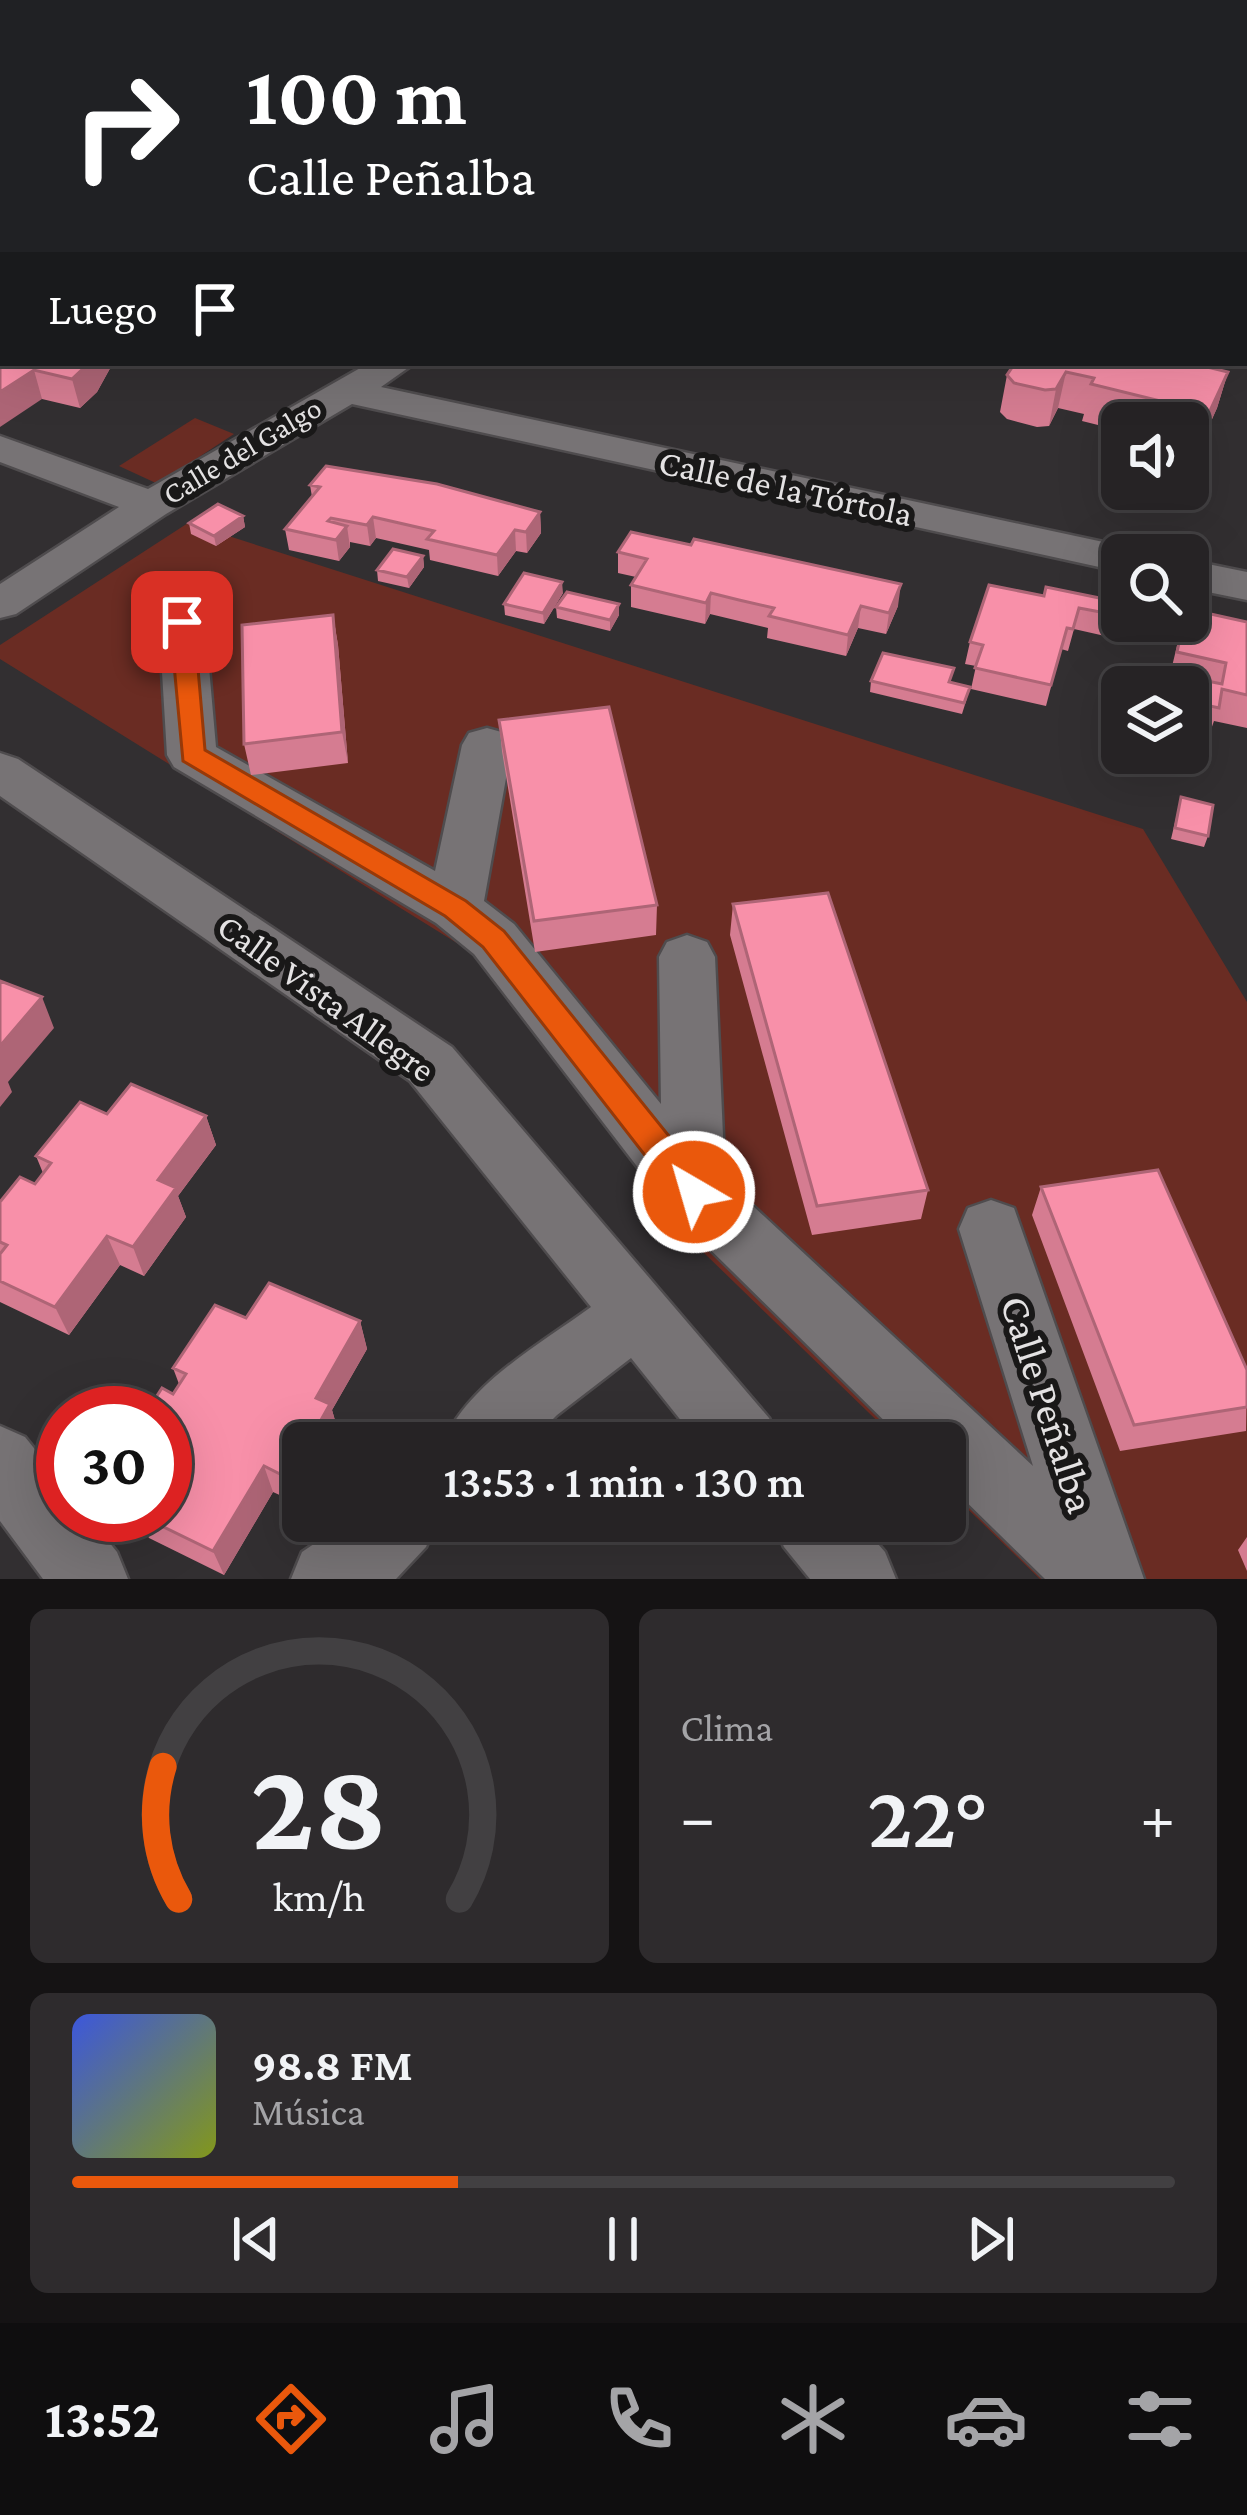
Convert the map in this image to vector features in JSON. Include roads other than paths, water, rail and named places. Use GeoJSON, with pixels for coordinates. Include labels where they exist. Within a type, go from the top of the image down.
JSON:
{"type":"FeatureCollection","features":[{"type":"Feature","properties":{"kind":"street","name":"Calle del Galgo"},"geometry":{"type":"LineString","coordinates":[[0,604],[151,505],[392,366]]}},
{"type":"Feature","properties":{"kind":"street"},"geometry":{"type":"LineString","coordinates":[[425,366],[451,414]]}},
{"type":"Feature","properties":{"kind":"street","name":"Calle de la Tórtola"},"geometry":{"type":"LineString","coordinates":[[344,392],[1101,555]]}},
{"type":"Feature","properties":{"kind":"street","name":"Calle del Galgo"},"geometry":{"type":"LineString","coordinates":[[0,448],[151,505]]}},
{"type":"Feature","properties":{"kind":"street"},"geometry":{"type":"LineString","coordinates":[[1209,578],[1247,586]]}},
{"type":"Feature","properties":{"kind":"street","name":"Calle Peñalba"},"geometry":{"type":"LineString","coordinates":[[182,622],[192,755],[455,908],[494,939],[694,1192],[1103,1579]]}},
{"type":"Feature","properties":{"kind":"street"},"geometry":{"type":"LineString","coordinates":[[455,908],[487,746]]}},
{"type":"Feature","properties":{"kind":"street","name":"Calle Vista Allegre"},"geometry":{"type":"LineString","coordinates":[[0,771],[431,1064],[726,1422]]}},
{"type":"Feature","properties":{"kind":"street"},"geometry":{"type":"LineString","coordinates":[[687,957],[694,1192]]}},
{"type":"Feature","properties":{"kind":"street","name":"Calle Peñalba"},"geometry":{"type":"LineString","coordinates":[[991,1229],[1103,1579]]}},
{"type":"Feature","properties":{"kind":"street"},"geometry":{"type":"LineString","coordinates":[[500,1422],[532,1391],[636,1314]]}},
{"type":"Feature","properties":{"kind":"street"},"geometry":{"type":"LineString","coordinates":[[0,1462],[90,1579]]}},
{"type":"Feature","properties":{"kind":"street"},"geometry":{"type":"LineString","coordinates":[[827,1542],[858,1579]]}}]}
